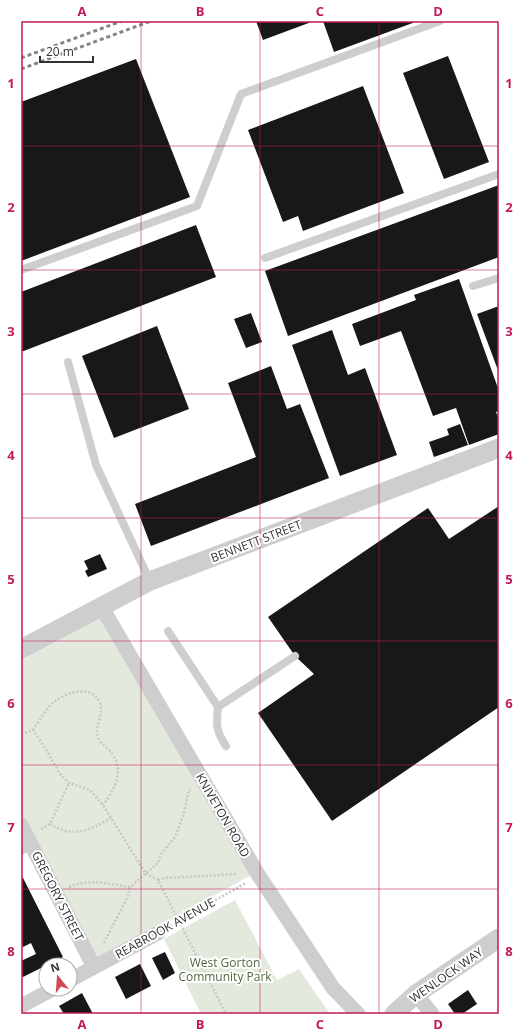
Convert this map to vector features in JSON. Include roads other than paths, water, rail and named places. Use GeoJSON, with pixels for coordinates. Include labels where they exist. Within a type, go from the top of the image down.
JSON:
{"type":"FeatureCollection","features":[{"type":"Feature","properties":{"kind":"street","name":"BENNETT STREET"},"geometry":{"type":"LineString","coordinates":[[21,649],[150,581],[499,448]]}},
{"type":"Feature","properties":{"kind":"street","name":"KNIVETON ROAD"},"geometry":{"type":"LineString","coordinates":[[101,606],[259,876],[334,988],[358,1014]]}},
{"type":"Feature","properties":{"kind":"street","name":"GREGORY STREET"},"geometry":{"type":"LineString","coordinates":[[21,825],[94,967]]}},
{"type":"Feature","properties":{"kind":"street","name":"REABROOK AVENUE"},"geometry":{"type":"LineString","coordinates":[[78,976],[158,933]]}},
{"type":"Feature","properties":{"kind":"street","name":"WENLOCK WAY"},"geometry":{"type":"LineString","coordinates":[[394,1014],[416,994],[499,938]]}},
{"type":"Feature","properties":{"kind":"street"},"geometry":{"type":"LineString","coordinates":[[416,994],[432,1014]]}},
{"type":"Feature","properties":{"kind":"street"},"geometry":{"type":"LineString","coordinates":[[25,1008],[41,997]]}},
{"type":"Feature","properties":{"kind":"lane"},"geometry":{"type":"LineString","coordinates":[[21,270],[197,206],[241,94],[440,21]]}},
{"type":"Feature","properties":{"kind":"lane"},"geometry":{"type":"LineString","coordinates":[[265,258],[499,174]]}},
{"type":"Feature","properties":{"kind":"lane"},"geometry":{"type":"LineString","coordinates":[[473,286],[499,278]]}},
{"type":"Feature","properties":{"kind":"lane"},"geometry":{"type":"LineString","coordinates":[[68,362],[96,465],[150,581]]}},
{"type":"Feature","properties":{"kind":"lane"},"geometry":{"type":"LineString","coordinates":[[168,631],[218,707],[216,725],[219,736],[226,746]]}},
{"type":"Feature","properties":{"kind":"lane"},"geometry":{"type":"LineString","coordinates":[[218,707],[295,656]]}},
{"type":"Feature","properties":{"kind":"railway"},"geometry":{"type":"LineString","coordinates":[[21,58],[122,21]]}},
{"type":"Feature","properties":{"kind":"railway"},"geometry":{"type":"LineString","coordinates":[[21,69],[151,21]]}},
{"type":"Feature","properties":{"kind":"park label","name":"West Gorton Community Park"},"geometry":{"type":"Point","coordinates":[225,969]}}]}
